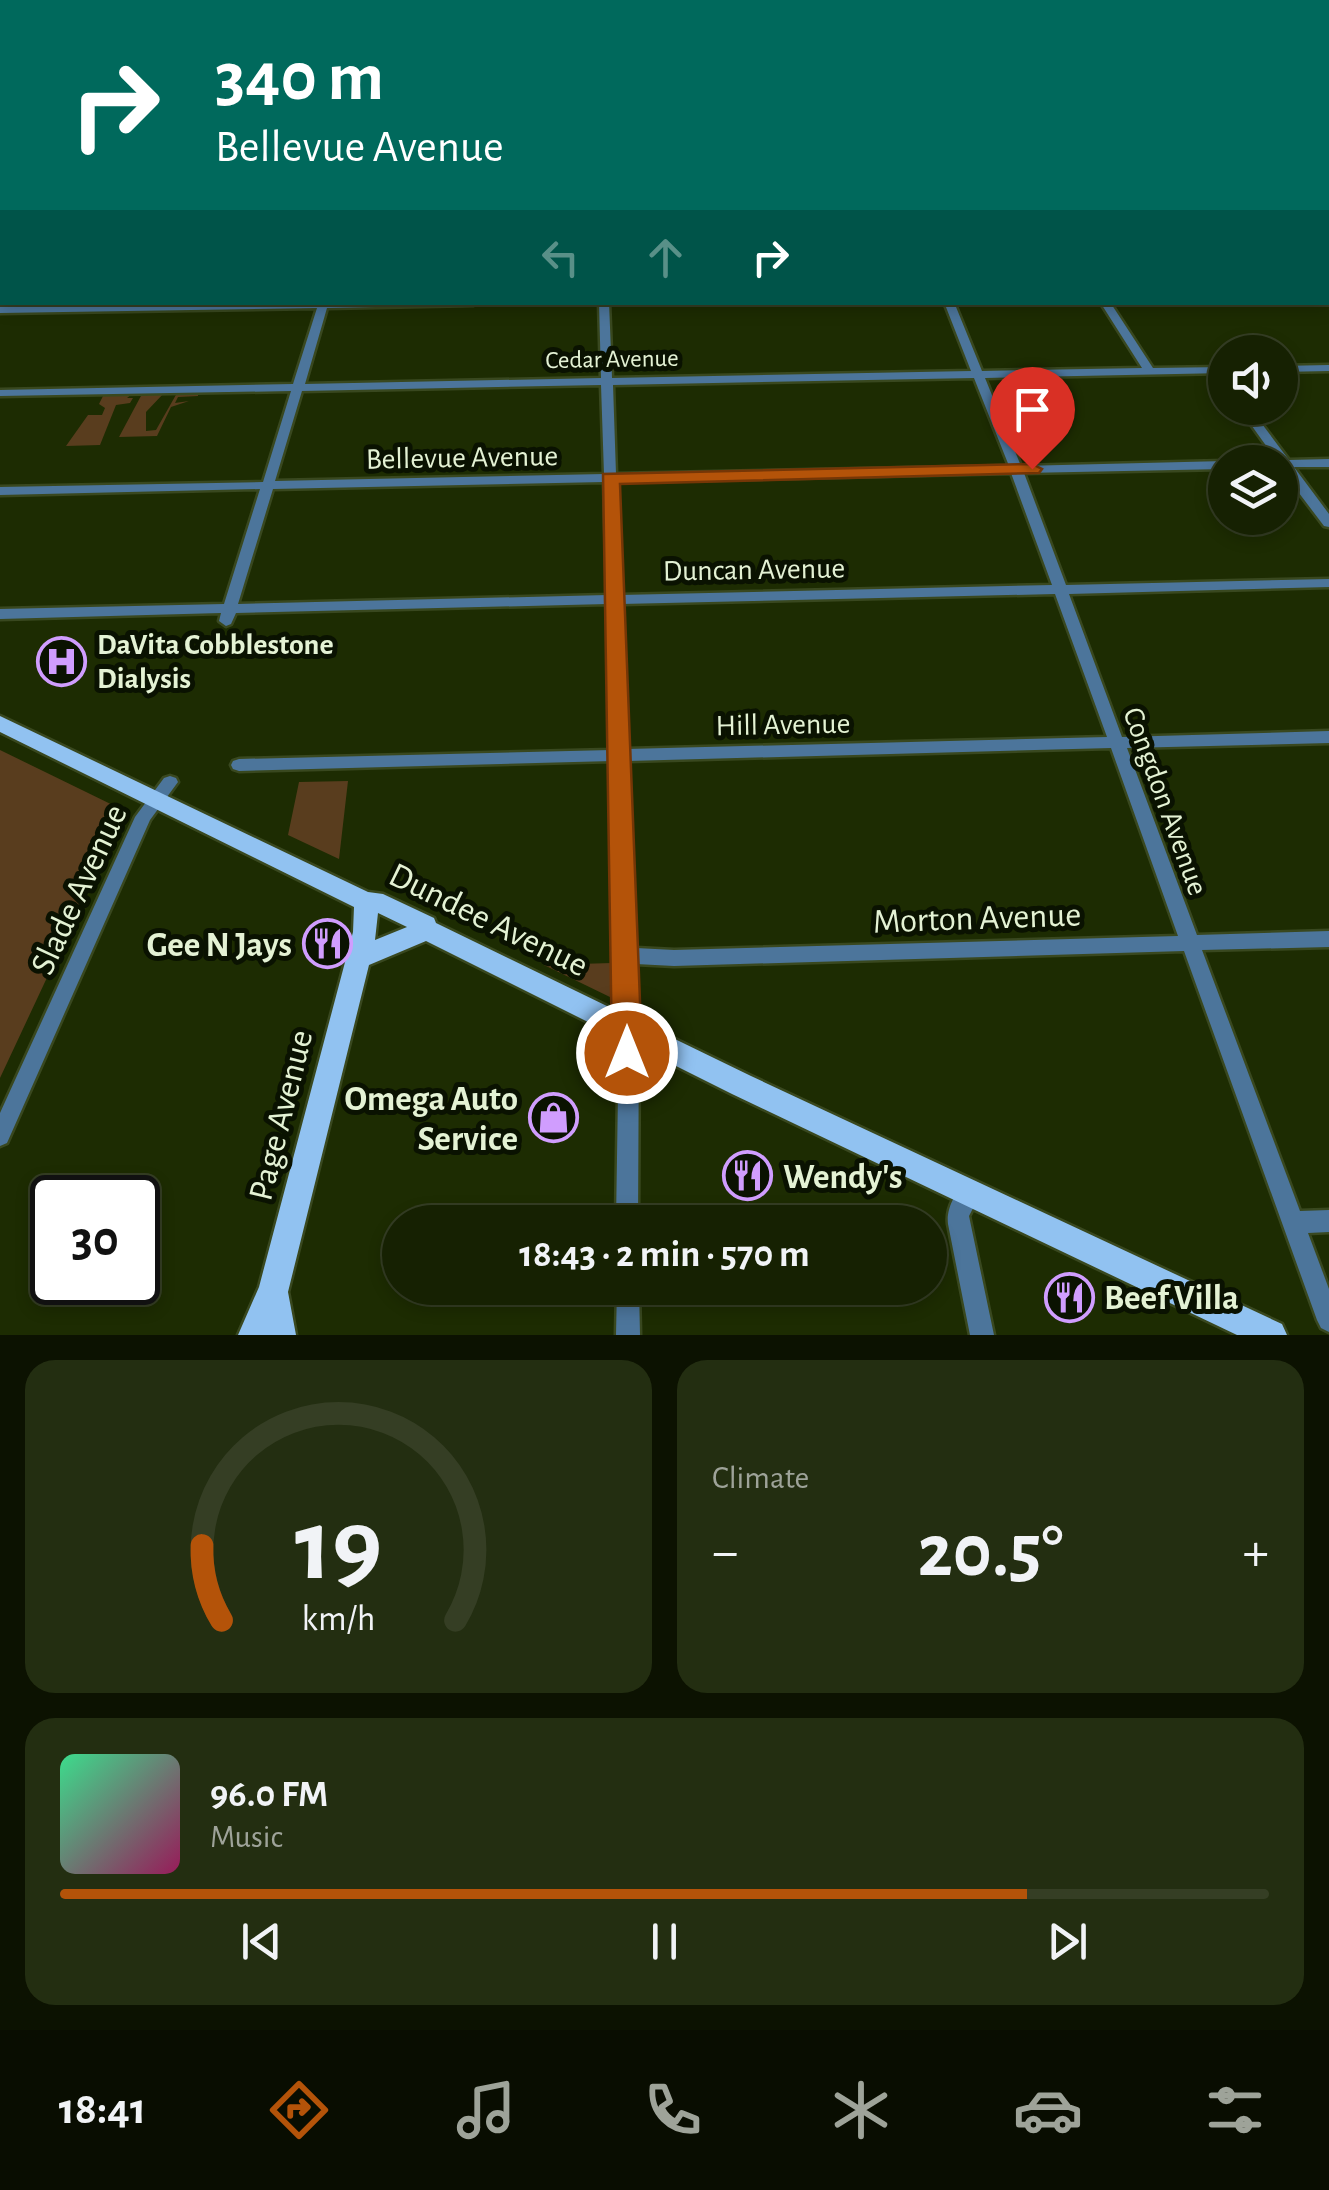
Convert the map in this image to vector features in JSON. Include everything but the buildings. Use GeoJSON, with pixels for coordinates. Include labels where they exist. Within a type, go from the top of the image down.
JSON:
{"type":"FeatureCollection","features":[{"type":"Feature","properties":{"kind":"main road","name":"Dundee Avenue"},"geometry":{"type":"LineString","coordinates":[[0,724],[164,791],[366,902],[375,900],[425,925],[427,930],[628,1029],[1271,1335]]}},
{"type":"Feature","properties":{"kind":"main road","name":"Page Avenue"},"geometry":{"type":"LineString","coordinates":[[274,1289],[365,932],[366,902]]}},
{"type":"Feature","properties":{"kind":"main road"},"geometry":{"type":"LineString","coordinates":[[358,958],[427,930]]}},
{"type":"Feature","properties":{"kind":"main road"},"geometry":{"type":"LineString","coordinates":[[254,1335],[274,1289]]}},
{"type":"Feature","properties":{"kind":"main road"},"geometry":{"type":"LineString","coordinates":[[274,1289],[280,1335]]}},
{"type":"Feature","properties":{"kind":"street"},"geometry":{"type":"LineString","coordinates":[[0,310],[270,305]]}},
{"type":"Feature","properties":{"kind":"street"},"geometry":{"type":"LineString","coordinates":[[228,615],[324,305]]}},
{"type":"Feature","properties":{"kind":"street"},"geometry":{"type":"LineString","coordinates":[[604,305],[628,1029],[627,1205]]}},
{"type":"Feature","properties":{"kind":"street","name":"Congdon Avenue"},"geometry":{"type":"LineString","coordinates":[[951,305],[1016,470],[1329,1320]]}},
{"type":"Feature","properties":{"kind":"street"},"geometry":{"type":"LineString","coordinates":[[1107,305],[1148,372]]}},
{"type":"Feature","properties":{"kind":"street"},"geometry":{"type":"LineString","coordinates":[[1298,369],[1329,368]]}},
{"type":"Feature","properties":{"kind":"street","name":"Cedar Avenue"},"geometry":{"type":"LineString","coordinates":[[0,393],[979,374],[1208,374]]}},
{"type":"Feature","properties":{"kind":"street"},"geometry":{"type":"LineString","coordinates":[[1298,464],[1329,464]]}},
{"type":"Feature","properties":{"kind":"street","name":"Bellevue Avenue"},"geometry":{"type":"LineString","coordinates":[[0,491],[1208,466]]}},
{"type":"Feature","properties":{"kind":"street"},"geometry":{"type":"LineString","coordinates":[[1298,483],[1329,523]]}},
{"type":"Feature","properties":{"kind":"street","name":"Duncan Avenue"},"geometry":{"type":"LineString","coordinates":[[0,614],[228,615],[614,600],[1329,583]]}},
{"type":"Feature","properties":{"kind":"street","name":"Hill Avenue"},"geometry":{"type":"LineString","coordinates":[[239,765],[1329,737]]}},
{"type":"Feature","properties":{"kind":"street","name":"Slade Avenue"},"geometry":{"type":"LineString","coordinates":[[0,1136],[143,817],[164,791]]}},
{"type":"Feature","properties":{"kind":"street","name":"Morton Avenue"},"geometry":{"type":"LineString","coordinates":[[626,956],[1329,939]]}},
{"type":"Feature","properties":{"kind":"street"},"geometry":{"type":"LineString","coordinates":[[970,1193],[958,1215],[958,1224],[982,1335]]}},
{"type":"Feature","properties":{"kind":"street"},"geometry":{"type":"LineString","coordinates":[[1292,1222],[1329,1221]]}},
{"type":"Feature","properties":{"kind":"street"},"geometry":{"type":"LineString","coordinates":[[628,1305],[628,1335]]}},
{"type":"Feature","properties":{"kind":"shaded area"},"geometry":{"type":"Polygon","coordinates":[[[133,393],[127,398],[133,398],[130,403],[116,405],[100,445],[66,446],[88,415],[102,415],[105,408],[99,404],[104,394],[133,393]]]}},
{"type":"Feature","properties":{"kind":"shaded area"},"geometry":{"type":"Polygon","coordinates":[[[164,393],[146,412],[146,431],[156,430],[177,393],[198,396],[178,397],[175,403],[189,401],[171,407],[157,436],[119,437],[142,394],[164,393]]]}},
{"type":"Feature","properties":{"kind":"shaded area"},"geometry":{"type":"Polygon","coordinates":[[[0,750],[125,811],[0,1078],[0,750]]]}},
{"type":"Feature","properties":{"kind":"shaded area"},"geometry":{"type":"Polygon","coordinates":[[[348,781],[339,859],[288,835],[299,782],[348,781]]]}},
{"type":"Feature","properties":{"kind":"shaded area"},"geometry":{"type":"Polygon","coordinates":[[[612,963],[612,998],[544,965],[612,963]]]}},
{"type":"Feature","properties":{"kind":"place","name":"DaVita Cobblestone Dialysis"},"geometry":{"type":"Point","coordinates":[62,661]}},
{"type":"Feature","properties":{"kind":"place","name":"Gee N Jays"},"geometry":{"type":"Point","coordinates":[327,944]}},
{"type":"Feature","properties":{"kind":"place","name":"Omega Auto Service"},"geometry":{"type":"Point","coordinates":[553,1118]}},
{"type":"Feature","properties":{"kind":"place","name":"Wendy's"},"geometry":{"type":"Point","coordinates":[748,1176]}},
{"type":"Feature","properties":{"kind":"place","name":"Beef Villa"},"geometry":{"type":"Point","coordinates":[1069,1297]}},
{"type":"Feature","properties":{"kind":"route"},"geometry":{"type":"LineString","coordinates":[[627,1053],[610,478],[1032,469]]}}]}
